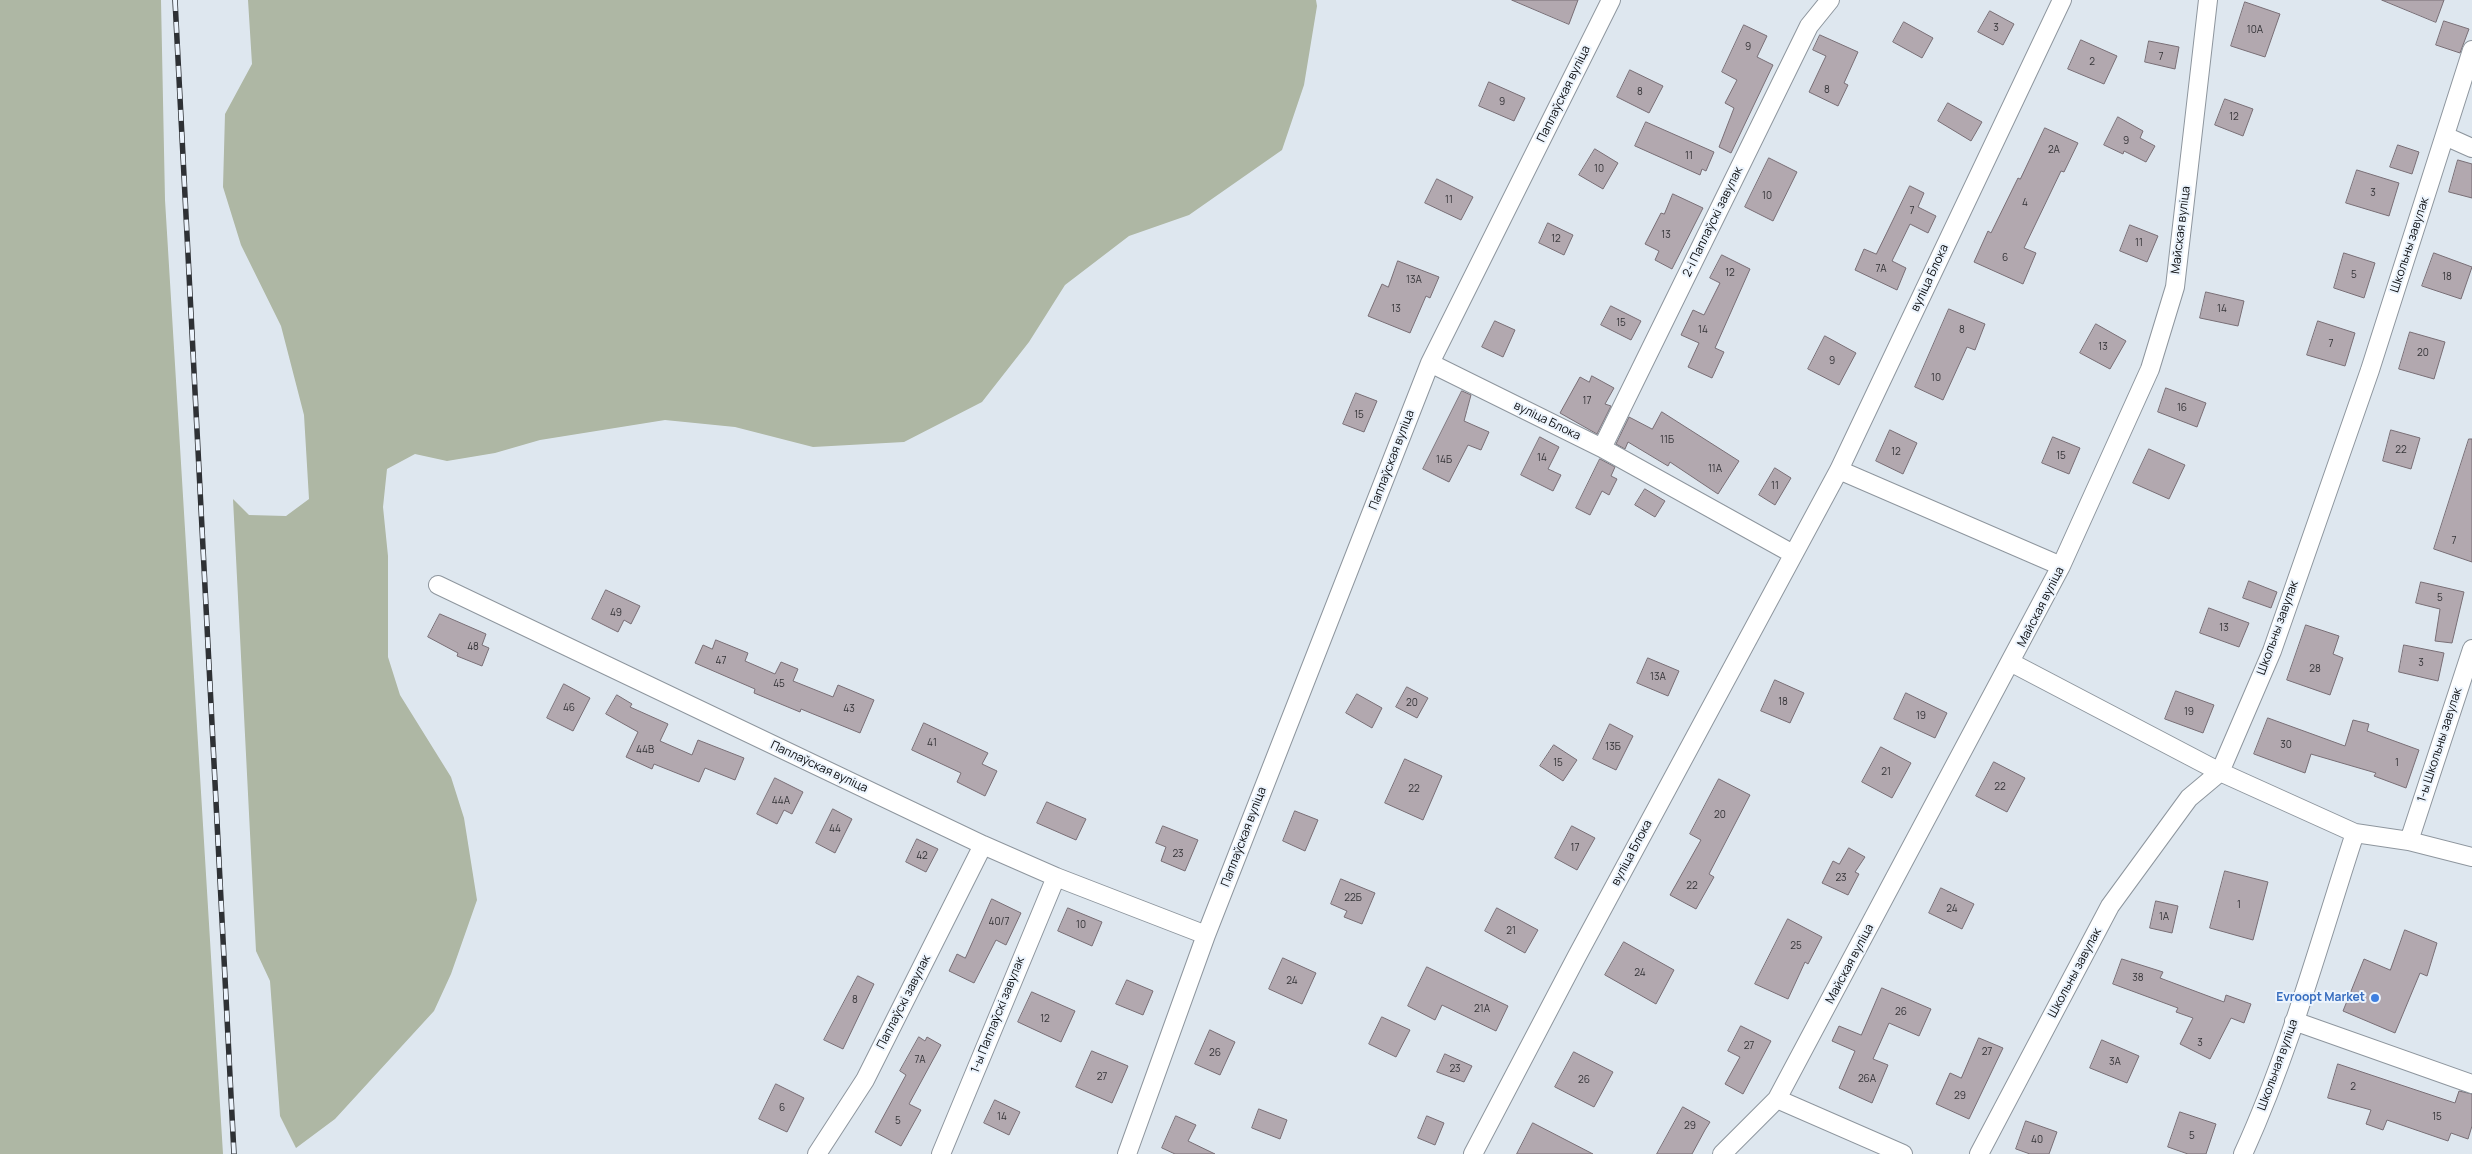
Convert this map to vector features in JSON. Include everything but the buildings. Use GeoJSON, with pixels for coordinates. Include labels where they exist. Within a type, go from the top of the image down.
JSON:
{"type":"FeatureCollection","features":[{"type":"Feature","properties":{"kind":"street","name":"Паплаўская вуліца"},"geometry":{"type":"LineString","coordinates":[[1127,1154],[1206,935],[1430,363],[1611,0]]}},
{"type":"Feature","properties":{"kind":"street","name":"2-і Паплаўскі завулак"},"geometry":{"type":"LineString","coordinates":[[1602,448],[1809,26],[1830,0]]}},
{"type":"Feature","properties":{"kind":"street","name":"вуліца Блока"},"geometry":{"type":"LineString","coordinates":[[1473,1154],[1581,948],[1839,470],[2062,0]]}},
{"type":"Feature","properties":{"kind":"street","name":"Майская вуліца"},"geometry":{"type":"LineString","coordinates":[[1722,1154],[1777,1100],[2062,566],[2150,369],[2174,287],[2208,0]]}},
{"type":"Feature","properties":{"kind":"street","name":"Школьны завулак"},"geometry":{"type":"LineString","coordinates":[[1979,1154],[2110,906],[2189,798],[2220,772],[2272,651],[2370,370],[2472,50]]}},
{"type":"Feature","properties":{"kind":"street"},"geometry":{"type":"LineString","coordinates":[[2445,136],[2472,148]]}},
{"type":"Feature","properties":{"kind":"street","name":"вуліца Блока"},"geometry":{"type":"LineString","coordinates":[[1430,363],[1602,448],[1793,554]]}},
{"type":"Feature","properties":{"kind":"street"},"geometry":{"type":"LineString","coordinates":[[1839,470],[2062,566]]}},
{"type":"Feature","properties":{"kind":"street","name":"Паплаўская вуліца"},"geometry":{"type":"LineString","coordinates":[[438,585],[983,845],[1056,877],[1206,935]]}},
{"type":"Feature","properties":{"kind":"street","name":"1-ы Школьны завулак"},"geometry":{"type":"LineString","coordinates":[[2408,842],[2472,649]]}},
{"type":"Feature","properties":{"kind":"street"},"geometry":{"type":"LineString","coordinates":[[2012,662],[2220,772],[2355,833],[2408,842],[2472,857]]}},
{"type":"Feature","properties":{"kind":"street","name":"Школьная вуліца"},"geometry":{"type":"LineString","coordinates":[[2243,1154],[2257,1124],[2294,1021],[2355,833]]}},
{"type":"Feature","properties":{"kind":"street","name":"Паплаўскі завулак"},"geometry":{"type":"LineString","coordinates":[[817,1154],[865,1080],[983,845]]}},
{"type":"Feature","properties":{"kind":"street","name":"1-ы Паплаўскі завулак"},"geometry":{"type":"LineString","coordinates":[[941,1154],[1056,877]]}},
{"type":"Feature","properties":{"kind":"street"},"geometry":{"type":"LineString","coordinates":[[2294,1021],[2472,1084]]}},
{"type":"Feature","properties":{"kind":"street"},"geometry":{"type":"LineString","coordinates":[[1777,1100],[1903,1154]]}},
{"type":"Feature","properties":{"kind":"green space"},"geometry":{"type":"Polygon","coordinates":[[[0,0],[161,0],[165,200],[223,1154],[0,1154],[0,0]]]}},
{"type":"Feature","properties":{"kind":"green space"},"geometry":{"type":"Polygon","coordinates":[[[248,0],[1316,0],[1317,6],[1304,85],[1282,150],[1189,215],[1129,236],[1065,285],[1029,342],[982,402],[904,442],[813,447],[735,427],[665,420],[540,440],[495,453],[447,461],[415,454],[387,469],[383,507],[388,556],[388,657],[400,695],[451,777],[464,818],[477,900],[451,974],[434,1011],[335,1119],[296,1148],[280,1116],[270,981],[256,951],[233,499],[249,515],[286,516],[309,499],[304,415],[281,326],[241,245],[223,187],[225,114],[252,64],[248,0]]]}},
{"type":"Feature","properties":{"kind":"railway"},"geometry":{"type":"LineString","coordinates":[[175,0],[234,1154]]}},
{"type":"Feature","properties":{"kind":"place","name":"Evroopt Market"},"geometry":{"type":"Point","coordinates":[2375,998]}}]}
